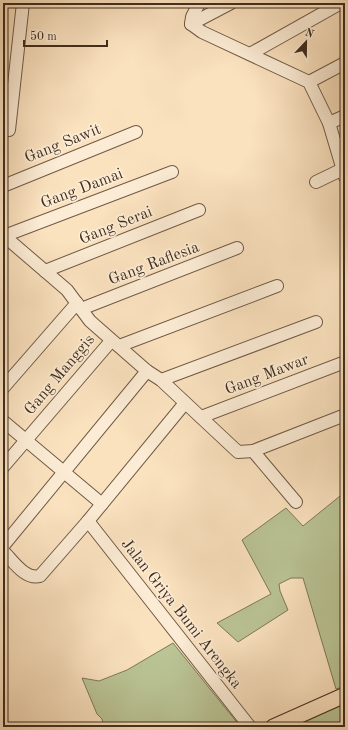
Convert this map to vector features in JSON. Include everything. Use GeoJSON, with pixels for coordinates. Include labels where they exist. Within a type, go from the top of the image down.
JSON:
{"type":"FeatureCollection","features":[{"type":"Feature","properties":{"kind":"main road"},"geometry":{"type":"LineString","coordinates":[[273,727],[345,695]]}},
{"type":"Feature","properties":{"kind":"street"},"geometry":{"type":"LineString","coordinates":[[9,130],[23,3]]}},
{"type":"Feature","properties":{"kind":"street"},"geometry":{"type":"LineString","coordinates":[[192,24],[192,18],[199,3]]}},
{"type":"Feature","properties":{"kind":"street"},"geometry":{"type":"LineString","coordinates":[[192,24],[231,3]]}},
{"type":"Feature","properties":{"kind":"street"},"geometry":{"type":"LineString","coordinates":[[250,54],[341,3]]}},
{"type":"Feature","properties":{"kind":"street"},"geometry":{"type":"LineString","coordinates":[[192,24],[202,32],[309,82],[329,123],[344,172],[316,182]]}},
{"type":"Feature","properties":{"kind":"street"},"geometry":{"type":"LineString","coordinates":[[309,82],[345,63]]}},
{"type":"Feature","properties":{"kind":"street"},"geometry":{"type":"LineString","coordinates":[[329,123],[345,116]]}},
{"type":"Feature","properties":{"kind":"street","name":"Gang Sawit"},"geometry":{"type":"LineString","coordinates":[[3,186],[136,132]]}},
{"type":"Feature","properties":{"kind":"street","name":"Gang Damai"},"geometry":{"type":"LineString","coordinates":[[4,236],[172,172]]}},
{"type":"Feature","properties":{"kind":"street","name":"Gang Serai"},"geometry":{"type":"LineString","coordinates":[[46,271],[199,210]]}},
{"type":"Feature","properties":{"kind":"street"},"geometry":{"type":"LineString","coordinates":[[4,236],[67,290],[90,322],[147,371],[160,380],[238,452],[253,451],[345,415]]}},
{"type":"Feature","properties":{"kind":"street","name":"Gang Raflesia"},"geometry":{"type":"LineString","coordinates":[[79,306],[238,248]]}},
{"type":"Feature","properties":{"kind":"street"},"geometry":{"type":"LineString","coordinates":[[115,343],[277,286]]}},
{"type":"Feature","properties":{"kind":"street"},"geometry":{"type":"LineString","coordinates":[[3,388],[79,306]]}},
{"type":"Feature","properties":{"kind":"street"},"geometry":{"type":"LineString","coordinates":[[160,380],[316,322]]}},
{"type":"Feature","properties":{"kind":"street","name":"Gang Manggis"},"geometry":{"type":"LineString","coordinates":[[3,467],[115,343]]}},
{"type":"Feature","properties":{"kind":"street","name":"Gang Mawar"},"geometry":{"type":"LineString","coordinates":[[201,418],[345,362]]}},
{"type":"Feature","properties":{"kind":"street"},"geometry":{"type":"LineString","coordinates":[[3,546],[147,371]]}},
{"type":"Feature","properties":{"kind":"street"},"geometry":{"type":"LineString","coordinates":[[3,551],[28,576],[35,578],[40,576],[88,521],[185,403]]}},
{"type":"Feature","properties":{"kind":"street"},"geometry":{"type":"LineString","coordinates":[[3,421],[102,504]]}},
{"type":"Feature","properties":{"kind":"street"},"geometry":{"type":"LineString","coordinates":[[253,451],[296,502]]}},
{"type":"Feature","properties":{"kind":"street","name":"Jalan Griya Bumi Arengka"},"geometry":{"type":"LineString","coordinates":[[88,521],[250,727]]}},
{"type":"Feature","properties":{"kind":"green space"},"geometry":{"type":"Polygon","coordinates":[[[345,492],[345,686],[336,689],[303,578],[291,578],[279,584],[280,591],[288,610],[238,642],[217,623],[271,594],[242,540],[286,508],[303,526],[345,492]]]}},
{"type":"Feature","properties":{"kind":"green space"},"geometry":{"type":"Polygon","coordinates":[[[173,643],[239,725],[236,727],[104,727],[102,719],[97,714],[82,678],[99,681],[127,670],[173,643]]]}},
{"type":"Feature","properties":{"kind":"green space"},"geometry":{"type":"Polygon","coordinates":[[[345,703],[345,727],[294,727],[345,703]]]}}]}
